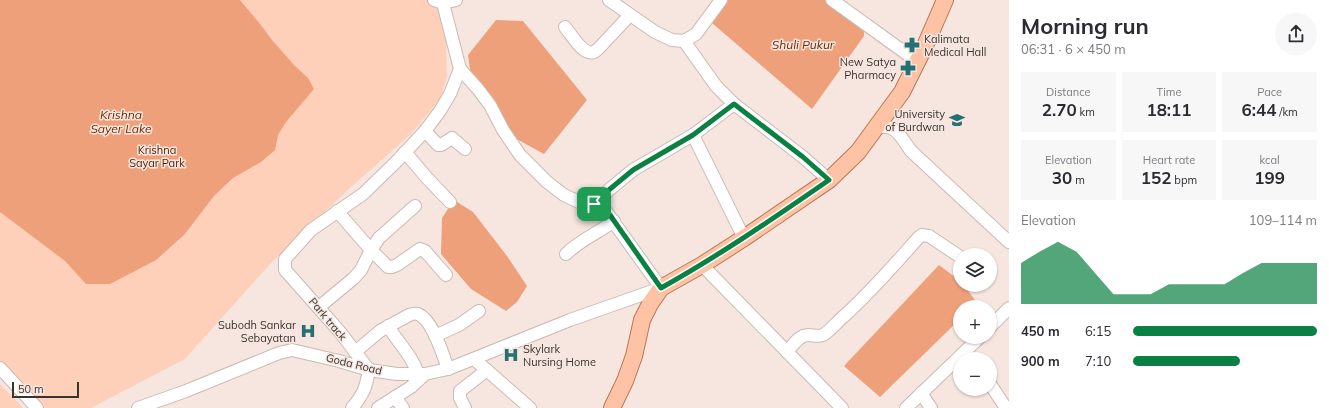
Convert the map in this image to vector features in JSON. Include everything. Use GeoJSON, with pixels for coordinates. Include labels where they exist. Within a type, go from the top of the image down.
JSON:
{"type":"FeatureCollection","features":[{"type":"Feature","properties":{"kind":"main road"},"geometry":{"type":"LineString","coordinates":[[612,408],[634,356],[642,320],[650,304],[661,288],[702,265],[744,238],[829,180],[858,152],[902,92],[918,62],[944,0]]}},
{"type":"Feature","properties":{"kind":"street"},"geometry":{"type":"LineString","coordinates":[[456,0],[438,2],[460,69],[490,105],[503,130],[520,155],[547,182],[564,195],[581,203],[594,204],[605,210],[661,288]]}},
{"type":"Feature","properties":{"kind":"street"},"geometry":{"type":"LineString","coordinates":[[616,2],[630,15],[655,32],[672,40],[684,40],[696,34],[722,0]]}},
{"type":"Feature","properties":{"kind":"street"},"geometry":{"type":"LineString","coordinates":[[832,0],[918,62]]}},
{"type":"Feature","properties":{"kind":"street"},"geometry":{"type":"LineString","coordinates":[[565,27],[582,49],[589,52],[594,52],[600,48],[630,15]]}},
{"type":"Feature","properties":{"kind":"street"},"geometry":{"type":"LineString","coordinates":[[684,40],[716,86],[734,104],[803,157],[829,180]]}},
{"type":"Feature","properties":{"kind":"street"},"geometry":{"type":"LineString","coordinates":[[446,275],[425,251],[420,248],[397,265],[392,267],[385,264],[337,211],[362,194],[425,131],[440,111],[450,94],[460,69]]}},
{"type":"Feature","properties":{"kind":"street"},"geometry":{"type":"LineString","coordinates":[[594,204],[633,170],[693,135],[734,104]]}},
{"type":"Feature","properties":{"kind":"street"},"geometry":{"type":"LineString","coordinates":[[876,128],[888,126],[900,134],[911,151],[1009,242]]}},
{"type":"Feature","properties":{"kind":"street"},"geometry":{"type":"LineString","coordinates":[[425,131],[438,145],[441,145],[452,138],[465,150]]}},
{"type":"Feature","properties":{"kind":"street"},"geometry":{"type":"LineString","coordinates":[[693,135],[744,238]]}},
{"type":"Feature","properties":{"kind":"street"},"geometry":{"type":"LineString","coordinates":[[405,152],[450,202]]}},
{"type":"Feature","properties":{"kind":"street"},"geometry":{"type":"LineString","coordinates":[[319,307],[354,278],[361,270],[379,238],[415,206]]}},
{"type":"Feature","properties":{"kind":"street","name":"Park track"},"geometry":{"type":"LineString","coordinates":[[337,211],[311,230],[285,259],[285,270],[319,307],[370,370]]}},
{"type":"Feature","properties":{"kind":"street"},"geometry":{"type":"LineString","coordinates":[[566,254],[580,241],[595,234],[614,221]]}},
{"type":"Feature","properties":{"kind":"street"},"geometry":{"type":"LineString","coordinates":[[787,352],[801,337],[806,335],[823,335],[829,330],[861,301],[922,235],[925,234],[929,236],[953,252]]}},
{"type":"Feature","properties":{"kind":"street"},"geometry":{"type":"LineString","coordinates":[[702,265],[842,408]]}},
{"type":"Feature","properties":{"kind":"street","name":"Goda Road"},"geometry":{"type":"LineString","coordinates":[[138,408],[186,391],[278,353],[292,350],[370,370],[422,374],[448,369],[570,320],[661,288]]}},
{"type":"Feature","properties":{"kind":"street"},"geometry":{"type":"LineString","coordinates":[[997,320],[1009,308]]}},
{"type":"Feature","properties":{"kind":"street"},"geometry":{"type":"LineString","coordinates":[[435,336],[459,325],[479,311]]}},
{"type":"Feature","properties":{"kind":"street"},"geometry":{"type":"LineString","coordinates":[[355,352],[388,326],[414,313],[423,317],[429,326],[435,336],[448,369]]}},
{"type":"Feature","properties":{"kind":"street"},"geometry":{"type":"LineString","coordinates":[[378,408],[411,387],[422,374],[388,326]]}},
{"type":"Feature","properties":{"kind":"street"},"geometry":{"type":"LineString","coordinates":[[474,359],[530,408]]}},
{"type":"Feature","properties":{"kind":"street"},"geometry":{"type":"LineString","coordinates":[[0,368],[37,408]]}},
{"type":"Feature","properties":{"kind":"street"},"geometry":{"type":"LineString","coordinates":[[906,408],[921,393],[953,368]]}},
{"type":"Feature","properties":{"kind":"street"},"geometry":{"type":"LineString","coordinates":[[352,408],[361,398],[366,388],[370,370]]}},
{"type":"Feature","properties":{"kind":"street"},"geometry":{"type":"LineString","coordinates":[[465,408],[460,398],[460,391],[487,370]]}},
{"type":"Feature","properties":{"kind":"street"},"geometry":{"type":"LineString","coordinates":[[921,393],[931,408]]}},
{"type":"Feature","properties":{"kind":"street"},"geometry":{"type":"LineString","coordinates":[[997,393],[1007,406]]}},
{"type":"Feature","properties":{"kind":"street"},"geometry":{"type":"LineString","coordinates":[[395,397],[403,408]]}},
{"type":"Feature","properties":{"kind":"green space","name":"Krishna Sayar Park"},"geometry":{"type":"Polygon","coordinates":[[[0,0],[431,0],[445,11],[447,77],[440,99],[411,134],[352,186],[270,264],[185,359],[91,408],[40,408],[0,367],[0,0]]]}},
{"type":"Feature","properties":{"kind":"green space"},"geometry":{"type":"Polygon","coordinates":[[[0,384],[23,408],[0,408],[0,384]]]}},
{"type":"Feature","properties":{"kind":"water","name":"Krishna Sayer Lake"},"geometry":{"type":"Polygon","coordinates":[[[0,0],[240,0],[272,40],[294,65],[308,78],[314,89],[286,122],[278,135],[275,150],[261,162],[233,178],[214,196],[184,235],[156,260],[110,284],[86,284],[65,261],[0,212],[0,0]]]}},
{"type":"Feature","properties":{"kind":"water","name":"Shuli Pukur"},"geometry":{"type":"Polygon","coordinates":[[[727,0],[827,0],[862,27],[864,36],[812,109],[712,23],[727,0]]]}},
{"type":"Feature","properties":{"kind":"water"},"geometry":{"type":"Polygon","coordinates":[[[496,20],[523,21],[587,100],[544,154],[513,137],[472,84],[468,55],[496,20]]]}},
{"type":"Feature","properties":{"kind":"water"},"geometry":{"type":"Polygon","coordinates":[[[454,200],[473,212],[507,256],[527,286],[517,302],[506,311],[471,289],[441,254],[442,218],[454,200]]]}},
{"type":"Feature","properties":{"kind":"water"},"geometry":{"type":"Polygon","coordinates":[[[939,265],[953,276],[953,292],[969,292],[975,300],[953,300],[953,326],[880,397],[844,366],[939,265]]]}},
{"type":"Feature","properties":{"kind":"place","name":"Kalimata Medical Hall"},"geometry":{"type":"Point","coordinates":[912,45]}},
{"type":"Feature","properties":{"kind":"place","name":"New Satya Pharmacy"},"geometry":{"type":"Point","coordinates":[908,68]}},
{"type":"Feature","properties":{"kind":"place","name":"University of Burdwan"},"geometry":{"type":"Point","coordinates":[957,120]}},
{"type":"Feature","properties":{"kind":"place","name":"Subodh Sankar Sebayatan"},"geometry":{"type":"Point","coordinates":[308,331]}},
{"type":"Feature","properties":{"kind":"place","name":"Skylark Nursing Home"},"geometry":{"type":"Point","coordinates":[511,355]}},
{"type":"Feature","properties":{"kind":"route"},"geometry":{"type":"LineString","coordinates":[[734,104],[803,157],[829,180],[702,265],[661,288],[610,215],[600,206],[594,204],[633,170],[693,135],[734,104]]}}]}
